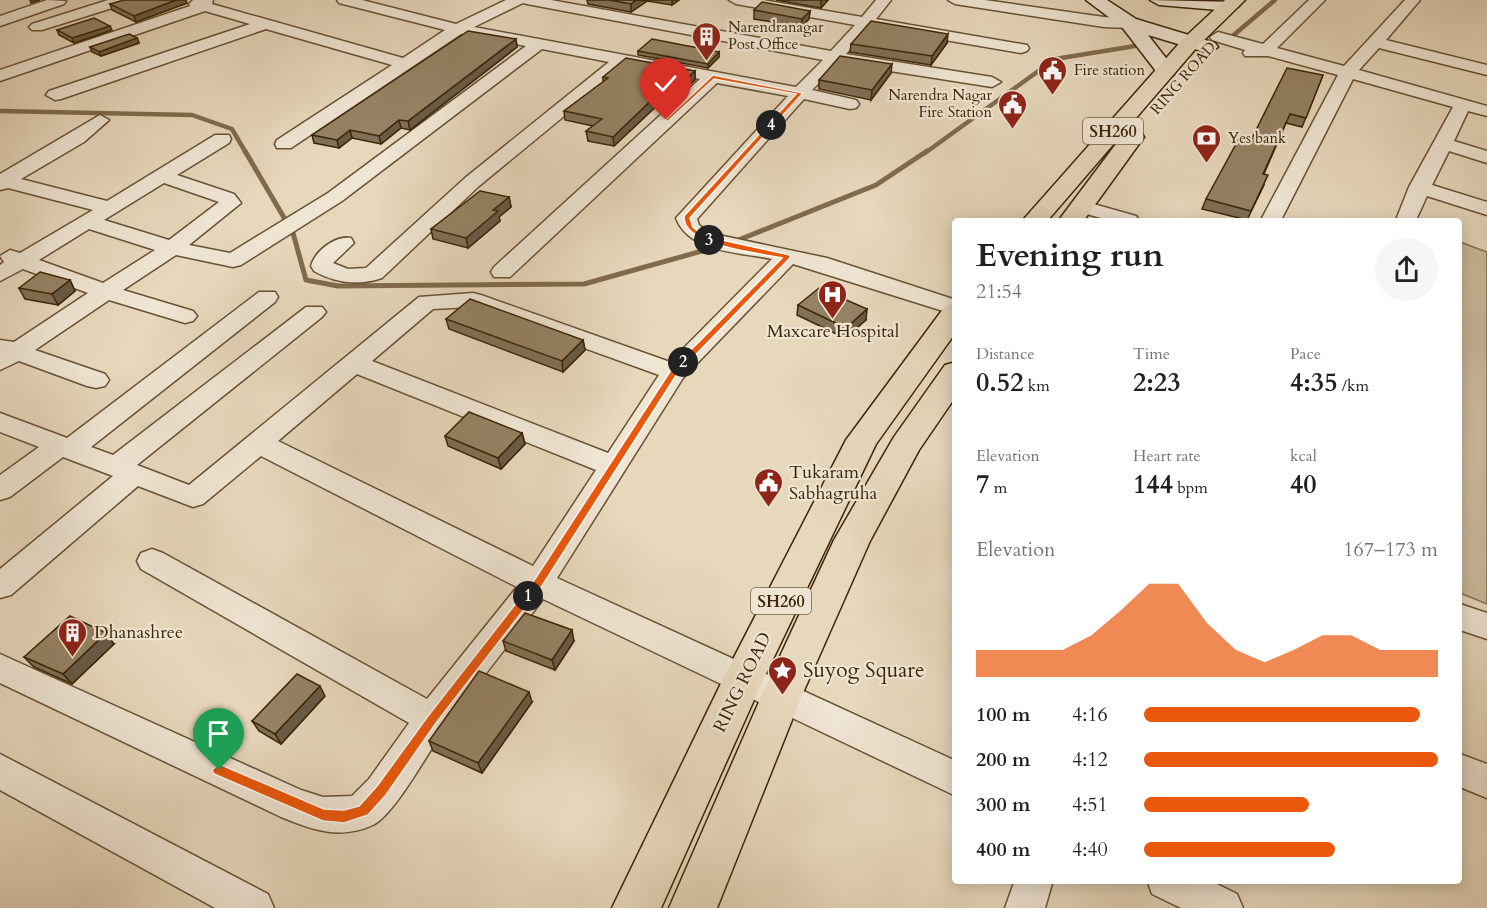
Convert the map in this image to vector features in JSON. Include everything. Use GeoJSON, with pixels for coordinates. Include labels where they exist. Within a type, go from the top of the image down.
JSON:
{"type":"FeatureCollection","features":[{"type":"Feature","properties":{"kind":"highway","name":"RING ROAD"},"geometry":{"type":"LineString","coordinates":[[1037,218],[1166,71],[1258,0]]}},
{"type":"Feature","properties":{"kind":"highway","name":"RING ROAD"},"geometry":{"type":"LineString","coordinates":[[1077,214],[1233,3]]}},
{"type":"Feature","properties":{"kind":"highway","name":"RING ROAD"},"geometry":{"type":"LineString","coordinates":[[636,908],[742,681],[862,440],[952,316]]}},
{"type":"Feature","properties":{"kind":"highway","name":"SH260"},"geometry":{"type":"LineString","coordinates":[[693,908],[782,695],[852,540],[906,445],[952,378]]}},
{"type":"Feature","properties":{"kind":"main road"},"geometry":{"type":"LineString","coordinates":[[1095,0],[1129,23],[1166,71]]}},
{"type":"Feature","properties":{"kind":"main road"},"geometry":{"type":"LineString","coordinates":[[1121,0],[1152,17],[1205,40]]}},
{"type":"Feature","properties":{"kind":"main road"},"geometry":{"type":"LineString","coordinates":[[1159,0],[1233,3]]}},
{"type":"Feature","properties":{"kind":"main road"},"geometry":{"type":"LineString","coordinates":[[1129,23],[1205,40]]}},
{"type":"Feature","properties":{"kind":"street"},"geometry":{"type":"LineString","coordinates":[[0,21],[63,0]]}},
{"type":"Feature","properties":{"kind":"street"},"geometry":{"type":"LineString","coordinates":[[37,27],[123,0]]}},
{"type":"Feature","properties":{"kind":"street"},"geometry":{"type":"LineString","coordinates":[[344,0],[458,29],[850,104]]}},
{"type":"Feature","properties":{"kind":"street"},"geometry":{"type":"LineString","coordinates":[[390,11],[419,0]]}},
{"type":"Feature","properties":{"kind":"street"},"geometry":{"type":"LineString","coordinates":[[284,144],[458,29],[518,0]]}},
{"type":"Feature","properties":{"kind":"street"},"geometry":{"type":"LineString","coordinates":[[527,0],[835,57],[992,82]]}},
{"type":"Feature","properties":{"kind":"street"},"geometry":{"type":"LineString","coordinates":[[736,0],[1021,48]]}},
{"type":"Feature","properties":{"kind":"street"},"geometry":{"type":"LineString","coordinates":[[884,0],[866,23],[686,218],[690,228],[702,238],[819,263],[952,309]]}},
{"type":"Feature","properties":{"kind":"street"},"geometry":{"type":"LineString","coordinates":[[955,0],[1104,22],[1129,23]]}},
{"type":"Feature","properties":{"kind":"street"},"geometry":{"type":"LineString","coordinates":[[1264,52],[1318,0]]}},
{"type":"Feature","properties":{"kind":"street"},"geometry":{"type":"LineString","coordinates":[[1272,218],[1349,71],[1413,0]]}},
{"type":"Feature","properties":{"kind":"street"},"geometry":{"type":"LineString","coordinates":[[0,76],[206,3],[266,24],[405,64]]}},
{"type":"Feature","properties":{"kind":"street"},"geometry":{"type":"LineString","coordinates":[[55,94],[266,24]]}},
{"type":"Feature","properties":{"kind":"street"},"geometry":{"type":"LineString","coordinates":[[1205,40],[1240,54],[1264,52],[1349,71],[1487,111]]}},
{"type":"Feature","properties":{"kind":"street"},"geometry":{"type":"LineString","coordinates":[[1376,42],[1487,70]]}},
{"type":"Feature","properties":{"kind":"street"},"geometry":{"type":"LineString","coordinates":[[87,222],[172,248],[228,261],[241,256],[335,197],[539,44]]}},
{"type":"Feature","properties":{"kind":"street"},"geometry":{"type":"LineString","coordinates":[[343,243],[323,261],[322,266],[343,274],[362,276],[375,273],[472,182],[622,60]]}},
{"type":"Feature","properties":{"kind":"street"},"geometry":{"type":"LineString","coordinates":[[502,272],[713,77]]}},
{"type":"Feature","properties":{"kind":"street"},"geometry":{"type":"LineString","coordinates":[[1407,218],[1419,187],[1445,144],[1463,104]]}},
{"type":"Feature","properties":{"kind":"street"},"geometry":{"type":"LineString","coordinates":[[1,182],[77,138],[100,120]]}},
{"type":"Feature","properties":{"kind":"street"},"geometry":{"type":"LineString","coordinates":[[0,274],[10,258],[87,222],[222,139]]}},
{"type":"Feature","properties":{"kind":"street"},"geometry":{"type":"LineString","coordinates":[[1445,144],[1487,157]]}},
{"type":"Feature","properties":{"kind":"street"},"geometry":{"type":"LineString","coordinates":[[6,353],[108,293],[231,203],[227,198],[161,176]]}},
{"type":"Feature","properties":{"kind":"street"},"geometry":{"type":"LineString","coordinates":[[1,182],[110,208]]}},
{"type":"Feature","properties":{"kind":"street"},"geometry":{"type":"LineString","coordinates":[[1419,187],[1487,209]]}},
{"type":"Feature","properties":{"kind":"street"},"geometry":{"type":"LineString","coordinates":[[1077,214],[1112,218]]}},
{"type":"Feature","properties":{"kind":"street"},"geometry":{"type":"LineString","coordinates":[[0,668],[294,805],[323,815],[344,816],[363,811],[381,791],[432,719],[538,582],[674,372],[787,257]]}},
{"type":"Feature","properties":{"kind":"street"},"geometry":{"type":"LineString","coordinates":[[10,258],[108,293],[184,316]]}},
{"type":"Feature","properties":{"kind":"street"},"geometry":{"type":"LineString","coordinates":[[0,490],[65,447],[267,297]]}},
{"type":"Feature","properties":{"kind":"street"},"geometry":{"type":"LineString","coordinates":[[0,422],[193,497],[427,302],[473,300],[674,372]]}},
{"type":"Feature","properties":{"kind":"street"},"geometry":{"type":"LineString","coordinates":[[0,586],[125,470],[314,312]]}},
{"type":"Feature","properties":{"kind":"street"},"geometry":{"type":"LineString","coordinates":[[6,353],[96,380]]}},
{"type":"Feature","properties":{"kind":"street"},"geometry":{"type":"LineString","coordinates":[[353,363],[613,466]]}},
{"type":"Feature","properties":{"kind":"street"},"geometry":{"type":"LineString","coordinates":[[259,443],[742,681],[782,695],[952,777]]}},
{"type":"Feature","properties":{"kind":"street"},"geometry":{"type":"LineString","coordinates":[[152,561],[432,719]]}},
{"type":"Feature","properties":{"kind":"street"},"geometry":{"type":"LineString","coordinates":[[1462,618],[1487,626]]}},
{"type":"Feature","properties":{"kind":"street"},"geometry":{"type":"LineString","coordinates":[[0,771],[254,908]]}},
{"type":"Feature","properties":{"kind":"street"},"geometry":{"type":"LineString","coordinates":[[1462,771],[1487,781]]}},
{"type":"Feature","properties":{"kind":"street"},"geometry":{"type":"LineString","coordinates":[[1025,908],[1033,884]]}},
{"type":"Feature","properties":{"kind":"street"},"geometry":{"type":"LineString","coordinates":[[1174,884],[1223,908]]}},
{"type":"Feature","properties":{"kind":"shaded area"},"geometry":{"type":"Polygon","coordinates":[[[1462,243],[1487,252],[1487,604],[1462,594],[1462,243]]]}},
{"type":"Feature","properties":{"kind":"building"},"geometry":{"type":"Polygon","coordinates":[[[124,0],[176,0],[134,16],[110,4],[124,0]]]}},
{"type":"Feature","properties":{"kind":"building"},"geometry":{"type":"Polygon","coordinates":[[[609,0],[636,0],[631,4],[609,0]]]}},
{"type":"Feature","properties":{"kind":"building"},"geometry":{"type":"Polygon","coordinates":[[[762,2],[810,11],[802,19],[754,10],[762,2]]]}},
{"type":"Feature","properties":{"kind":"building"},"geometry":{"type":"Polygon","coordinates":[[[94,18],[110,26],[72,38],[57,30],[94,18]]]}},
{"type":"Feature","properties":{"kind":"building"},"geometry":{"type":"Polygon","coordinates":[[[871,21],[948,34],[932,56],[851,44],[871,21]]]}},
{"type":"Feature","properties":{"kind":"building"},"geometry":{"type":"Polygon","coordinates":[[[468,31],[516,39],[408,121],[399,120],[379,136],[350,130],[337,140],[312,135],[468,31]]]}},
{"type":"Feature","properties":{"kind":"building"},"geometry":{"type":"Polygon","coordinates":[[[129,34],[137,38],[99,52],[90,47],[129,34]]]}},
{"type":"Feature","properties":{"kind":"building"},"geometry":{"type":"Polygon","coordinates":[[[652,39],[719,52],[708,64],[638,51],[652,39]]]}},
{"type":"Feature","properties":{"kind":"building"},"geometry":{"type":"Polygon","coordinates":[[[840,56],[892,64],[872,90],[819,80],[840,56]]]}},
{"type":"Feature","properties":{"kind":"building"},"geometry":{"type":"Polygon","coordinates":[[[626,58],[695,71],[674,90],[664,88],[613,137],[586,131],[602,119],[564,111],[608,78],[603,77],[626,58]]]}},
{"type":"Feature","properties":{"kind":"building"},"geometry":{"type":"Polygon","coordinates":[[[1287,68],[1323,75],[1306,118],[1290,114],[1263,174],[1268,175],[1251,211],[1206,199],[1241,135],[1252,138],[1287,68]]]}},
{"type":"Feature","properties":{"kind":"building"},"geometry":{"type":"Polygon","coordinates":[[[480,191],[509,197],[493,210],[498,211],[466,238],[431,229],[480,191]]]}},
{"type":"Feature","properties":{"kind":"building"},"geometry":{"type":"Polygon","coordinates":[[[40,272],[70,280],[52,294],[19,288],[40,272]]]}},
{"type":"Feature","properties":{"kind":"building"},"geometry":{"type":"Polygon","coordinates":[[[819,288],[867,309],[846,328],[798,305],[819,288]]]}},
{"type":"Feature","properties":{"kind":"building"},"geometry":{"type":"Polygon","coordinates":[[[470,299],[583,340],[562,361],[446,319],[470,299]]]}},
{"type":"Feature","properties":{"kind":"building"},"geometry":{"type":"Polygon","coordinates":[[[469,412],[522,433],[498,458],[445,436],[469,412]]]}},
{"type":"Feature","properties":{"kind":"building"},"geometry":{"type":"Polygon","coordinates":[[[525,613],[572,630],[552,660],[503,641],[525,613]]]}},
{"type":"Feature","properties":{"kind":"building"},"geometry":{"type":"Polygon","coordinates":[[[70,616],[106,633],[63,674],[24,657],[70,616]]]}},
{"type":"Feature","properties":{"kind":"building"},"geometry":{"type":"Polygon","coordinates":[[[479,671],[529,692],[478,763],[429,741],[479,671]]]}},
{"type":"Feature","properties":{"kind":"building"},"geometry":{"type":"Polygon","coordinates":[[[297,674],[320,686],[275,734],[252,721],[297,674]]]}},
{"type":"Feature","properties":{"kind":"waterway"},"geometry":{"type":"LineString","coordinates":[[1229,39],[1275,0]]}},
{"type":"Feature","properties":{"kind":"waterway"},"geometry":{"type":"LineString","coordinates":[[925,153],[1055,59],[1135,46]]}},
{"type":"Feature","properties":{"kind":"waterway"},"geometry":{"type":"LineString","coordinates":[[0,111],[192,115],[232,129],[246,153]]}},
{"type":"Feature","properties":{"kind":"waterway"},"geometry":{"type":"LineString","coordinates":[[245,151],[293,233],[306,280],[338,286],[584,284],[720,246]]}},
{"type":"Feature","properties":{"kind":"waterway"},"geometry":{"type":"LineString","coordinates":[[731,243],[876,185],[927,151]]}},
{"type":"Feature","properties":{"kind":"place","name":"Narendranagar Post Office"},"geometry":{"type":"Point","coordinates":[707,62]}},
{"type":"Feature","properties":{"kind":"place","name":"Fire station"},"geometry":{"type":"Point","coordinates":[1053,96]}},
{"type":"Feature","properties":{"kind":"place","name":"Narendra Nagar Fire Station"},"geometry":{"type":"Point","coordinates":[1013,130]}},
{"type":"Feature","properties":{"kind":"place","name":"Yes bank"},"geometry":{"type":"Point","coordinates":[1207,164]}},
{"type":"Feature","properties":{"kind":"place","name":"Maxcare Hospital"},"geometry":{"type":"Point","coordinates":[833,320]}},
{"type":"Feature","properties":{"kind":"place","name":"Tukaram Sabhagruha"},"geometry":{"type":"Point","coordinates":[768,508]}},
{"type":"Feature","properties":{"kind":"place","name":"Dhanashree"},"geometry":{"type":"Point","coordinates":[73,658]}},
{"type":"Feature","properties":{"kind":"place","name":"Suyog Square"},"geometry":{"type":"Point","coordinates":[782,696]}},
{"type":"Feature","properties":{"kind":"route"},"geometry":{"type":"LineString","coordinates":[[219,770],[294,805],[323,815],[344,816],[363,811],[381,791],[432,719],[538,582],[674,372],[787,257],[702,238],[690,228],[686,218],[800,93],[713,77],[666,120]]}}]}
